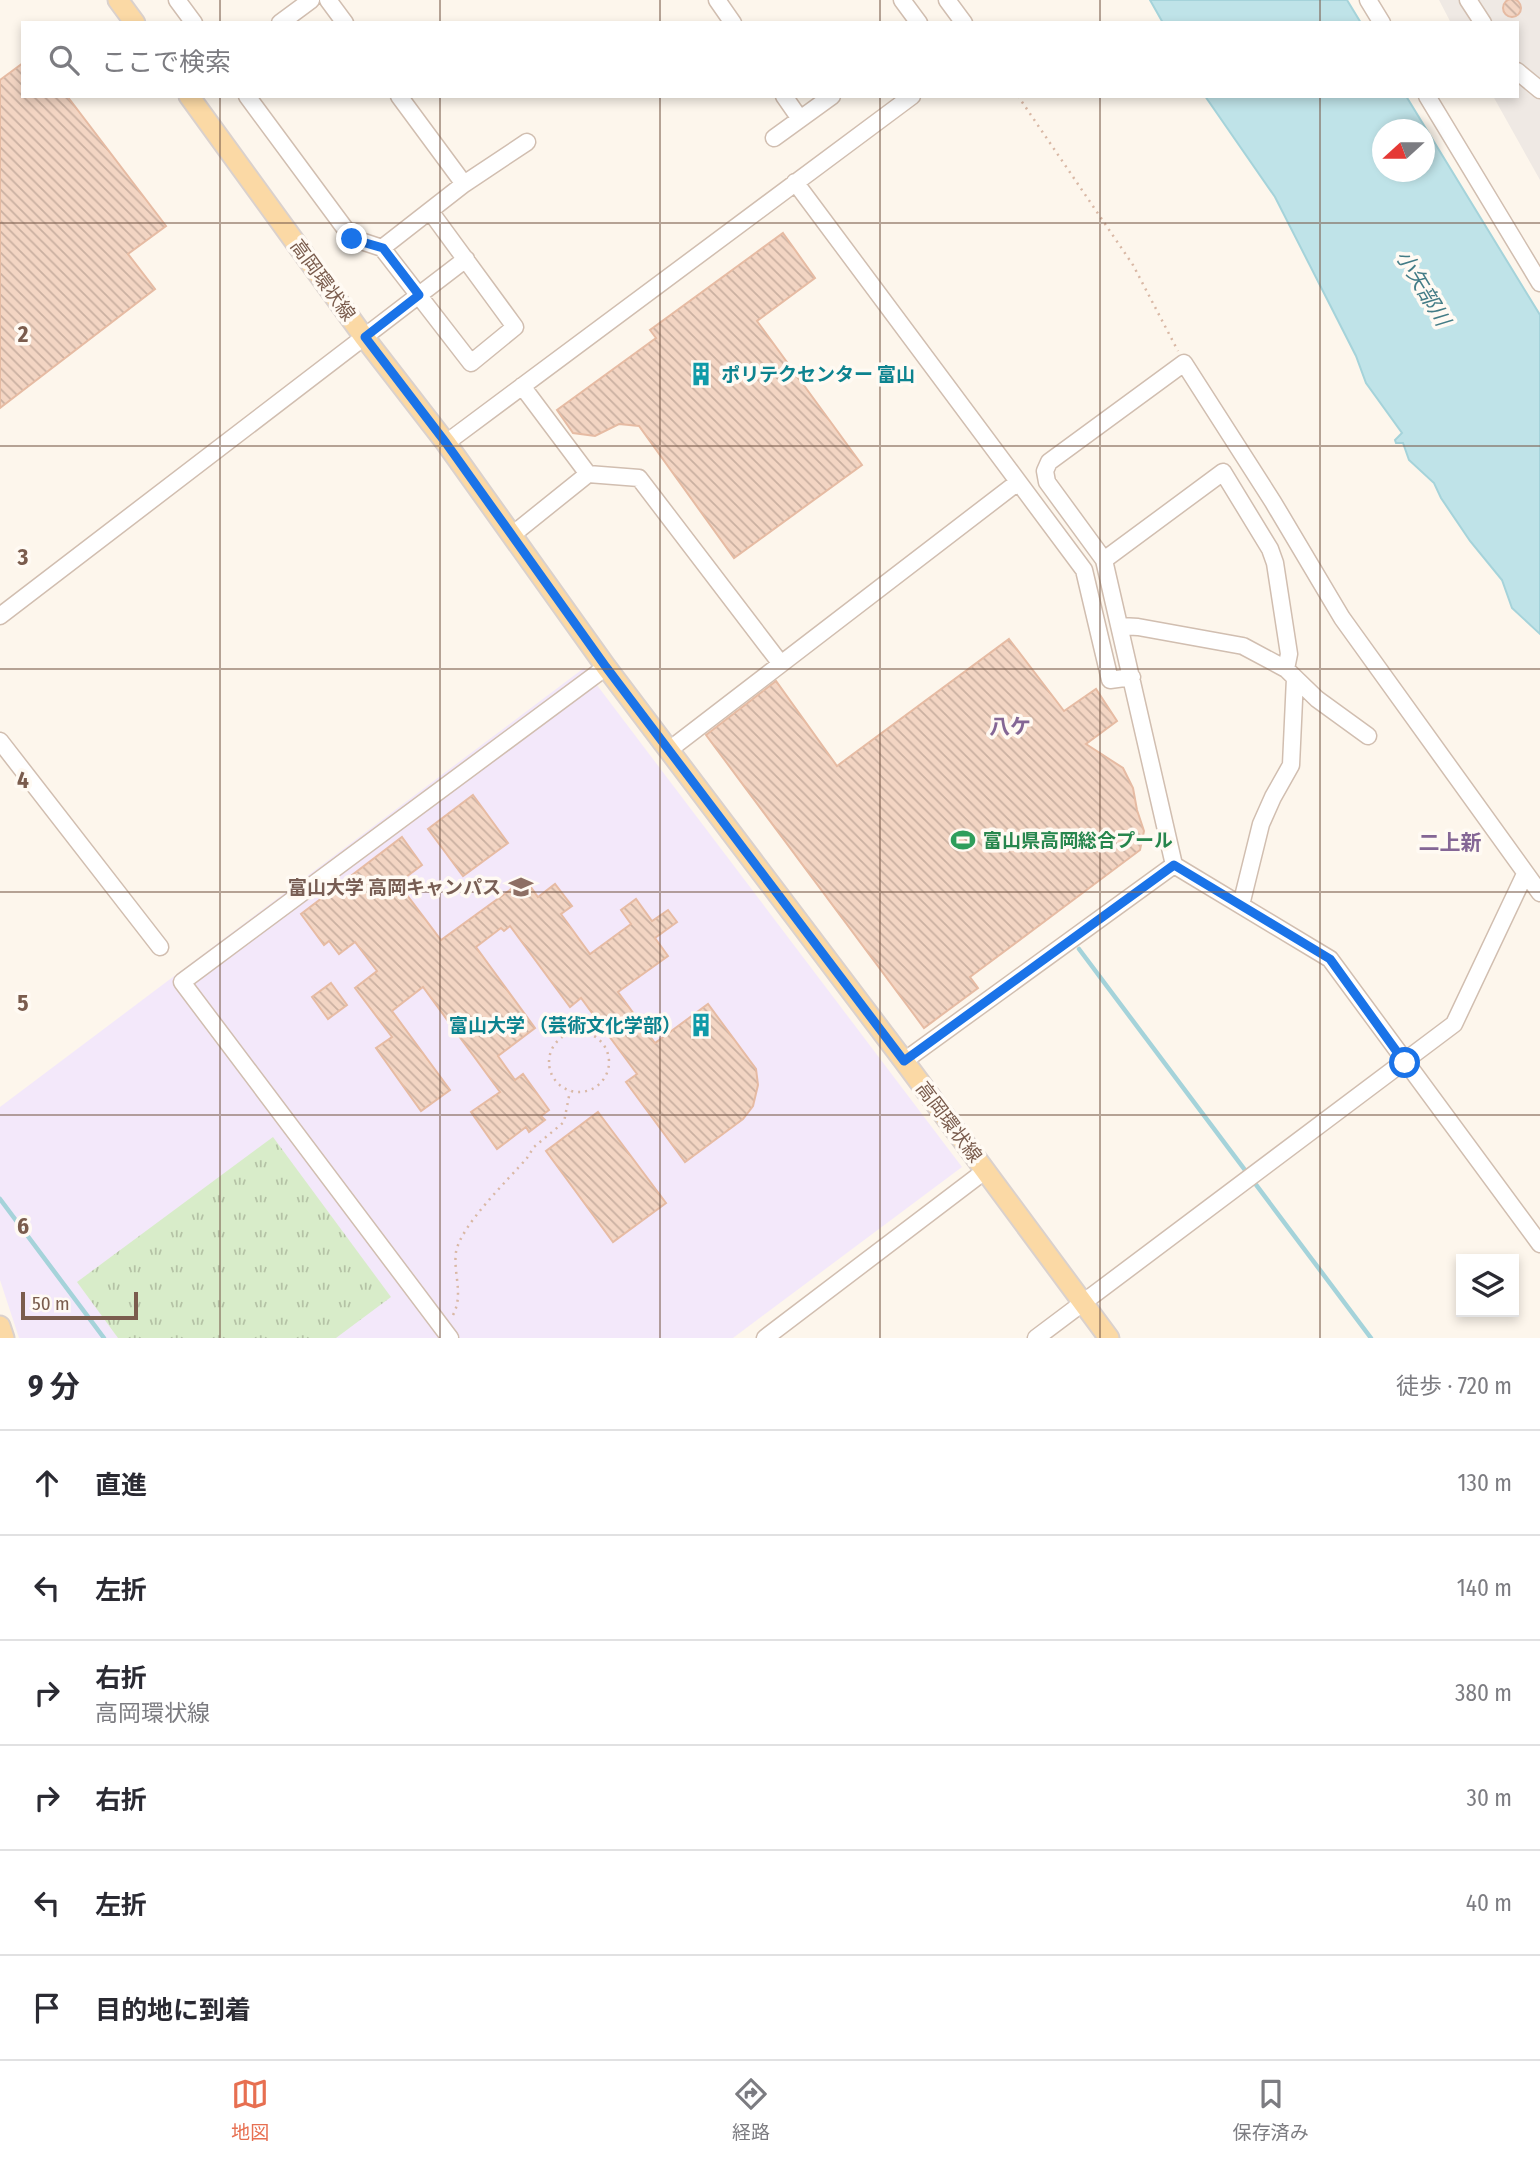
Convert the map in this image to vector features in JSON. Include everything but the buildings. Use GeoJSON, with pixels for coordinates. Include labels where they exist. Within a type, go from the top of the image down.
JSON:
{"type":"FeatureCollection","features":[{"type":"Feature","properties":{"kind":"main road"},"geometry":{"type":"LineString","coordinates":[[118,0],[134,21]]}},
{"type":"Feature","properties":{"kind":"main road","name":"高岡環状線"},"geometry":{"type":"LineString","coordinates":[[190,98],[446,443],[606,667],[986,1170],[1109,1338]]}},
{"type":"Feature","properties":{"kind":"main road"},"geometry":{"type":"LineString","coordinates":[[0,1326],[4,1338]]}},
{"type":"Feature","properties":{"kind":"street"},"geometry":{"type":"LineString","coordinates":[[177,0],[193,21]]}},
{"type":"Feature","properties":{"kind":"street"},"geometry":{"type":"LineString","coordinates":[[283,21],[311,0]]}},
{"type":"Feature","properties":{"kind":"street"},"geometry":{"type":"LineString","coordinates":[[328,0],[344,21]]}},
{"type":"Feature","properties":{"kind":"street"},"geometry":{"type":"LineString","coordinates":[[717,0],[732,21]]}},
{"type":"Feature","properties":{"kind":"street"},"geometry":{"type":"LineString","coordinates":[[902,0],[918,21]]}},
{"type":"Feature","properties":{"kind":"street"},"geometry":{"type":"LineString","coordinates":[[947,0],[963,21]]}},
{"type":"Feature","properties":{"kind":"street"},"geometry":{"type":"LineString","coordinates":[[1368,0],[1381,21]]}},
{"type":"Feature","properties":{"kind":"street"},"geometry":{"type":"LineString","coordinates":[[1468,0],[1482,21]]}},
{"type":"Feature","properties":{"kind":"street"},"geometry":{"type":"LineString","coordinates":[[1519,73],[1540,90]]}},
{"type":"Feature","properties":{"kind":"street"},"geometry":{"type":"LineString","coordinates":[[248,98],[352,239],[383,248],[471,363],[515,327],[430,211]]}},
{"type":"Feature","properties":{"kind":"street"},"geometry":{"type":"LineString","coordinates":[[400,98],[464,184]]}},
{"type":"Feature","properties":{"kind":"street"},"geometry":{"type":"LineString","coordinates":[[785,98],[800,119]]}},
{"type":"Feature","properties":{"kind":"street"},"geometry":{"type":"LineString","coordinates":[[774,138],[829,98]]}},
{"type":"Feature","properties":{"kind":"street"},"geometry":{"type":"LineString","coordinates":[[446,443],[909,98]]}},
{"type":"Feature","properties":{"kind":"street"},"geometry":{"type":"LineString","coordinates":[[1428,98],[1540,283]]}},
{"type":"Feature","properties":{"kind":"street"},"geometry":{"type":"LineString","coordinates":[[383,248],[464,184],[527,142]]}},
{"type":"Feature","properties":{"kind":"street"},"geometry":{"type":"LineString","coordinates":[[795,182],[1084,570],[1110,680],[1132,677]]}},
{"type":"Feature","properties":{"kind":"street"},"geometry":{"type":"LineString","coordinates":[[0,616],[466,259]]}},
{"type":"Feature","properties":{"kind":"street"},"geometry":{"type":"LineString","coordinates":[[1540,893],[1342,618],[1273,502],[1184,363],[1049,462],[1045,471],[1047,482],[1104,560],[1174,865],[1330,959],[1540,1244]]}},
{"type":"Feature","properties":{"kind":"street"},"geometry":{"type":"LineString","coordinates":[[522,386],[588,474]]}},
{"type":"Feature","properties":{"kind":"street"},"geometry":{"type":"LineString","coordinates":[[1104,560],[1223,472],[1270,549],[1275,563],[1291,673],[1291,765],[1261,824],[1241,905]]}},
{"type":"Feature","properties":{"kind":"street"},"geometry":{"type":"LineString","coordinates":[[512,535],[588,474],[639,478],[781,664]]}},
{"type":"Feature","properties":{"kind":"street"},"geometry":{"type":"LineString","coordinates":[[668,750],[1018,482]]}},
{"type":"Feature","properties":{"kind":"street"},"geometry":{"type":"LineString","coordinates":[[1120,626],[1244,646],[1291,673],[1317,699],[1367,736]]}},
{"type":"Feature","properties":{"kind":"street"},"geometry":{"type":"LineString","coordinates":[[447,1334],[182,982],[606,667]]}},
{"type":"Feature","properties":{"kind":"street"},"geometry":{"type":"LineString","coordinates":[[0,741],[160,947]]}},
{"type":"Feature","properties":{"kind":"street"},"geometry":{"type":"LineString","coordinates":[[904,1061],[1174,865]]}},
{"type":"Feature","properties":{"kind":"street"},"geometry":{"type":"LineString","coordinates":[[1036,1338],[1454,1024],[1525,874]]}},
{"type":"Feature","properties":{"kind":"street"},"geometry":{"type":"LineString","coordinates":[[765,1338],[986,1170]]}},
{"type":"Feature","properties":{"kind":"path"},"geometry":{"type":"LineString","coordinates":[[1019,98],[1133,265],[1184,363]]}},
{"type":"Feature","properties":{"kind":"path"},"geometry":{"type":"LineString","coordinates":[[584,1032],[601,1042],[609,1059],[608,1069],[604,1078],[590,1090],[570,1091],[561,1087],[550,1070],[551,1050],[564,1035],[584,1032]]}},
{"type":"Feature","properties":{"kind":"path"},"geometry":{"type":"LineString","coordinates":[[447,1334],[456,1310],[460,1288],[456,1250],[467,1224],[503,1186],[534,1147],[564,1122],[570,1091]]}},
{"type":"Feature","properties":{"kind":"shaded area"},"geometry":{"type":"Polygon","coordinates":[[[1439,0],[1540,0],[1540,180],[1494,98],[1519,98],[1519,21],[1450,21],[1439,0]]]}},
{"type":"Feature","properties":{"kind":"shaded area","name":"富山大学 高岡キャンパス"},"geometry":{"type":"Polygon","coordinates":[[[584,668],[962,1167],[733,1338],[19,1338],[0,1280],[0,1107],[584,668]]]}},
{"type":"Feature","properties":{"kind":"green space"},"geometry":{"type":"Polygon","coordinates":[[[273,1137],[391,1297],[336,1338],[118,1338],[77,1282],[273,1137]]]}},
{"type":"Feature","properties":{"kind":"water"},"geometry":{"type":"Polygon","coordinates":[[[1150,0],[1347,0],[1360,21],[1162,21],[1150,0]]]}},
{"type":"Feature","properties":{"kind":"water","name":"小矢部川"},"geometry":{"type":"Polygon","coordinates":[[[1206,98],[1407,98],[1420,119],[1372,119],[1372,182],[1435,182],[1435,143],[1540,315],[1540,634],[1512,608],[1502,580],[1470,541],[1434,483],[1409,460],[1403,443],[1396,443],[1395,440],[1402,433],[1366,383],[1356,356],[1275,197],[1206,98]]]}},
{"type":"Feature","properties":{"kind":"waterway"},"geometry":{"type":"LineString","coordinates":[[1079,949],[1371,1338]]}},
{"type":"Feature","properties":{"kind":"waterway"},"geometry":{"type":"LineString","coordinates":[[0,1199],[104,1338]]}},
{"type":"Feature","properties":{"kind":"place","name":"ポリテクセンター 富山"},"geometry":{"type":"Point","coordinates":[701,374]}},
{"type":"Feature","properties":{"kind":"place","name":"富山県高岡総合プール"},"geometry":{"type":"Point","coordinates":[963,840]}},
{"type":"Feature","properties":{"kind":"place","name":"富山大学 高岡キャンパス"},"geometry":{"type":"Point","coordinates":[521,887]}},
{"type":"Feature","properties":{"kind":"place","name":"富山大学 （芸術文化学部）"},"geometry":{"type":"Point","coordinates":[701,1025]}},
{"type":"Feature","properties":{"kind":"district","name":"八ケ"},"geometry":{"type":"Point","coordinates":[1010,727]}},
{"type":"Feature","properties":{"kind":"district","name":"二上新"},"geometry":{"type":"Point","coordinates":[1450,843]}},
{"type":"Feature","properties":{"kind":"route"},"geometry":{"type":"LineString","coordinates":[[352,239],[383,248],[419,295],[365,337],[446,443],[606,667],[904,1061],[1174,865],[1330,959],[1405,1063]]}}]}
